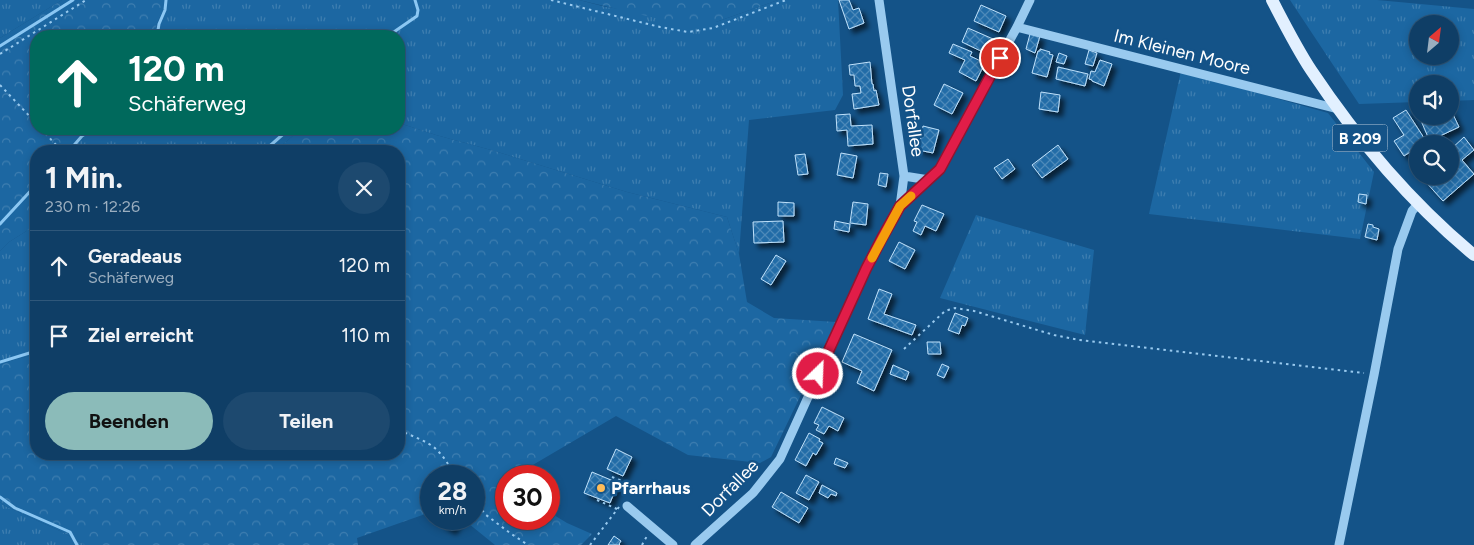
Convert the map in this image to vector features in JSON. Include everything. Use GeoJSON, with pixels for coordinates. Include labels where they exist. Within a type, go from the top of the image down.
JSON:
{"type":"FeatureCollection","features":[{"type":"Feature","properties":{"kind":"main road","name":"B 209"},"geometry":{"type":"LineString","coordinates":[[1272,0],[1310,68],[1338,109],[1381,165],[1418,204],[1474,255]]}},
{"type":"Feature","properties":{"kind":"street","name":"Dorfallee"},"geometry":{"type":"LineString","coordinates":[[695,545],[753,493],[780,460],[866,269],[900,206],[904,176],[879,0]]}},
{"type":"Feature","properties":{"kind":"street"},"geometry":{"type":"LineString","coordinates":[[900,206],[940,169],[1018,27],[1030,0]]}},
{"type":"Feature","properties":{"kind":"street","name":"Im Kleinen Moore"},"geometry":{"type":"LineString","coordinates":[[1018,27],[1338,109]]}},
{"type":"Feature","properties":{"kind":"street"},"geometry":{"type":"LineString","coordinates":[[904,176],[928,180]]}},
{"type":"Feature","properties":{"kind":"street"},"geometry":{"type":"LineString","coordinates":[[1339,545],[1398,249],[1412,211],[1418,204]]}},
{"type":"Feature","properties":{"kind":"street"},"geometry":{"type":"LineString","coordinates":[[627,506],[673,545]]}},
{"type":"Feature","properties":{"kind":"path"},"geometry":{"type":"LineString","coordinates":[[38,30],[86,0]]}},
{"type":"Feature","properties":{"kind":"path"},"geometry":{"type":"LineString","coordinates":[[551,0],[688,32],[713,28],[786,0]]}},
{"type":"Feature","properties":{"kind":"path"},"geometry":{"type":"LineString","coordinates":[[0,54],[30,35]]}},
{"type":"Feature","properties":{"kind":"path"},"geometry":{"type":"LineString","coordinates":[[0,85],[30,117]]}},
{"type":"Feature","properties":{"kind":"path"},"geometry":{"type":"LineString","coordinates":[[47,135],[56,145]]}},
{"type":"Feature","properties":{"kind":"path"},"geometry":{"type":"LineString","coordinates":[[904,350],[945,311],[955,308],[974,311],[1054,336],[1374,375]]}},
{"type":"Feature","properties":{"kind":"path"},"geometry":{"type":"LineString","coordinates":[[405,433],[436,449],[448,465]]}},
{"type":"Feature","properties":{"kind":"path"},"geometry":{"type":"LineString","coordinates":[[591,545],[635,486],[612,476]]}},
{"type":"Feature","properties":{"kind":"path"},"geometry":{"type":"LineString","coordinates":[[597,500],[617,509]]}},
{"type":"Feature","properties":{"kind":"path"},"geometry":{"type":"LineString","coordinates":[[485,514],[528,545]]}},
{"type":"Feature","properties":{"kind":"green space"},"geometry":{"type":"Polygon","coordinates":[[[0,0],[62,0],[0,38],[0,0]]]}},
{"type":"Feature","properties":{"kind":"green space"},"geometry":{"type":"Polygon","coordinates":[[[62,0],[165,0],[164,9],[157,23],[156,30],[30,30],[30,135],[81,135],[72,145],[30,145],[30,229],[9,242],[0,251],[0,38],[62,0]]]}},
{"type":"Feature","properties":{"kind":"green space"},"geometry":{"type":"Polygon","coordinates":[[[165,0],[579,0],[606,7],[716,22],[778,0],[838,0],[843,95],[835,110],[749,120],[739,254],[727,217],[627,192],[405,125],[405,30],[156,30],[157,23],[164,9],[165,0]]]}},
{"type":"Feature","properties":{"kind":"green space"},"geometry":{"type":"Polygon","coordinates":[[[579,0],[778,0],[716,22],[685,25],[579,0]]]}},
{"type":"Feature","properties":{"kind":"green space"},"geometry":{"type":"Polygon","coordinates":[[[1290,0],[1377,0],[1474,9],[1474,100],[1459,101],[1459,75],[1409,75],[1409,102],[1359,104],[1290,0]]]}},
{"type":"Feature","properties":{"kind":"green space"},"geometry":{"type":"Polygon","coordinates":[[[1181,71],[1328,113],[1374,172],[1360,239],[1149,214],[1181,71]]]}},
{"type":"Feature","properties":{"kind":"green space"},"geometry":{"type":"Polygon","coordinates":[[[405,125],[627,192],[727,217],[739,254],[747,302],[774,318],[836,322],[771,457],[760,463],[688,455],[616,416],[533,465],[495,465],[495,530],[560,530],[560,519],[592,534],[581,545],[495,545],[477,530],[485,530],[485,465],[420,465],[420,516],[357,538],[358,545],[85,545],[0,502],[0,365],[30,356],[30,460],[405,460],[405,145],[282,145],[294,135],[405,135],[405,125]]]}},
{"type":"Feature","properties":{"kind":"green space"},"geometry":{"type":"Polygon","coordinates":[[[81,135],[294,135],[282,145],[72,145],[81,135]]]}},
{"type":"Feature","properties":{"kind":"green space"},"geometry":{"type":"Polygon","coordinates":[[[976,215],[1094,250],[1085,335],[940,298],[976,215]]]}},
{"type":"Feature","properties":{"kind":"green space"},"geometry":{"type":"Polygon","coordinates":[[[30,229],[30,356],[0,365],[0,251],[9,242],[30,229]]]}},
{"type":"Feature","properties":{"kind":"green space"},"geometry":{"type":"Polygon","coordinates":[[[0,502],[5,506],[60,531],[85,545],[0,545],[0,502]]]}},
{"type":"Feature","properties":{"kind":"building"},"geometry":{"type":"Polygon","coordinates":[[[839,0],[849,0],[853,10],[859,8],[864,23],[849,29],[839,0]]]}},
{"type":"Feature","properties":{"kind":"building"},"geometry":{"type":"Polygon","coordinates":[[[981,5],[1006,16],[999,32],[974,21],[981,5]]]}},
{"type":"Feature","properties":{"kind":"building"},"geometry":{"type":"Polygon","coordinates":[[[968,28],[993,39],[987,54],[962,42],[968,28]]]}},
{"type":"Feature","properties":{"kind":"building"},"geometry":{"type":"Polygon","coordinates":[[[1030,34],[1040,36],[1035,53],[1026,49],[1030,34]]]}},
{"type":"Feature","properties":{"kind":"building"},"geometry":{"type":"Polygon","coordinates":[[[953,44],[972,52],[970,56],[985,63],[976,81],[959,72],[965,60],[949,53],[953,44]]]}},
{"type":"Feature","properties":{"kind":"building"},"geometry":{"type":"Polygon","coordinates":[[[1040,49],[1053,55],[1047,77],[1032,73],[1040,49]]]}},
{"type":"Feature","properties":{"kind":"building"},"geometry":{"type":"Polygon","coordinates":[[[1089,50],[1097,53],[1093,66],[1085,64],[1089,50]]]}},
{"type":"Feature","properties":{"kind":"building"},"geometry":{"type":"Polygon","coordinates":[[[1059,53],[1067,56],[1064,64],[1056,62],[1059,53]]]}},
{"type":"Feature","properties":{"kind":"building"},"geometry":{"type":"Polygon","coordinates":[[[1100,60],[1112,64],[1104,86],[1089,79],[1091,71],[1095,72],[1100,60]]]}},
{"type":"Feature","properties":{"kind":"building"},"geometry":{"type":"Polygon","coordinates":[[[870,62],[872,84],[874,91],[876,90],[879,105],[854,109],[852,94],[861,93],[860,86],[855,86],[854,75],[850,75],[849,65],[870,62]]]}},
{"type":"Feature","properties":{"kind":"building"},"geometry":{"type":"Polygon","coordinates":[[[1058,67],[1088,74],[1085,86],[1056,79],[1058,67]]]}},
{"type":"Feature","properties":{"kind":"building"},"geometry":{"type":"Polygon","coordinates":[[[944,84],[963,93],[952,114],[934,105],[944,84]]]}},
{"type":"Feature","properties":{"kind":"building"},"geometry":{"type":"Polygon","coordinates":[[[1041,92],[1060,95],[1058,112],[1039,109],[1041,92]]]}},
{"type":"Feature","properties":{"kind":"building"},"geometry":{"type":"Polygon","coordinates":[[[1406,110],[1409,115],[1409,125],[1416,125],[1422,135],[1409,135],[1409,153],[1404,156],[1394,141],[1404,135],[1393,118],[1406,110]]]}},
{"type":"Feature","properties":{"kind":"building"},"geometry":{"type":"Polygon","coordinates":[[[850,114],[851,126],[872,125],[873,144],[848,146],[847,130],[837,131],[836,115],[850,114]]]}},
{"type":"Feature","properties":{"kind":"building"},"geometry":{"type":"Polygon","coordinates":[[[1423,125],[1458,125],[1459,127],[1442,135],[1427,135],[1423,125]]]}},
{"type":"Feature","properties":{"kind":"building"},"geometry":{"type":"Polygon","coordinates":[[[923,126],[939,130],[933,153],[918,150],[923,126]]]}},
{"type":"Feature","properties":{"kind":"building"},"geometry":{"type":"Polygon","coordinates":[[[1464,137],[1474,150],[1462,160],[1474,174],[1443,201],[1429,185],[1459,185],[1459,142],[1464,137]]]}},
{"type":"Feature","properties":{"kind":"building"},"geometry":{"type":"Polygon","coordinates":[[[1058,145],[1068,159],[1042,178],[1032,165],[1058,145]]]}},
{"type":"Feature","properties":{"kind":"building"},"geometry":{"type":"Polygon","coordinates":[[[841,153],[857,156],[853,178],[837,175],[841,153]]]}},
{"type":"Feature","properties":{"kind":"building"},"geometry":{"type":"Polygon","coordinates":[[[805,154],[808,174],[798,175],[795,155],[805,154]]]}},
{"type":"Feature","properties":{"kind":"building"},"geometry":{"type":"Polygon","coordinates":[[[1008,159],[1015,169],[1002,179],[994,168],[1008,159]]]}},
{"type":"Feature","properties":{"kind":"building"},"geometry":{"type":"Polygon","coordinates":[[[880,173],[888,174],[886,187],[878,185],[880,173]]]}},
{"type":"Feature","properties":{"kind":"building"},"geometry":{"type":"Polygon","coordinates":[[[1359,194],[1367,195],[1366,204],[1358,202],[1359,194]]]}},
{"type":"Feature","properties":{"kind":"building"},"geometry":{"type":"Polygon","coordinates":[[[778,202],[794,203],[794,216],[778,216],[778,202]]]}},
{"type":"Feature","properties":{"kind":"building"},"geometry":{"type":"Polygon","coordinates":[[[853,202],[868,204],[866,225],[850,223],[853,202]]]}},
{"type":"Feature","properties":{"kind":"building"},"geometry":{"type":"Polygon","coordinates":[[[922,205],[944,214],[936,231],[925,226],[921,235],[913,231],[917,222],[914,221],[922,205]]]}},
{"type":"Feature","properties":{"kind":"building"},"geometry":{"type":"Polygon","coordinates":[[[783,221],[784,242],[754,243],[753,222],[783,221]]]}},
{"type":"Feature","properties":{"kind":"building"},"geometry":{"type":"Polygon","coordinates":[[[835,221],[850,224],[849,232],[834,229],[835,221]]]}},
{"type":"Feature","properties":{"kind":"building"},"geometry":{"type":"Polygon","coordinates":[[[1368,224],[1379,229],[1377,240],[1365,237],[1368,224]]]}},
{"type":"Feature","properties":{"kind":"building"},"geometry":{"type":"Polygon","coordinates":[[[899,242],[915,250],[905,269],[889,261],[899,242]]]}},
{"type":"Feature","properties":{"kind":"building"},"geometry":{"type":"Polygon","coordinates":[[[776,255],[786,261],[771,285],[761,279],[776,255]]]}},
{"type":"Feature","properties":{"kind":"building"},"geometry":{"type":"Polygon","coordinates":[[[879,289],[892,294],[884,314],[916,325],[912,335],[868,319],[879,289]]]}},
{"type":"Feature","properties":{"kind":"building"},"geometry":{"type":"Polygon","coordinates":[[[955,313],[968,318],[965,326],[962,325],[959,334],[948,330],[955,313]]]}},
{"type":"Feature","properties":{"kind":"building"},"geometry":{"type":"Polygon","coordinates":[[[854,334],[892,350],[874,391],[857,383],[862,371],[842,362],[854,334]]]}},
{"type":"Feature","properties":{"kind":"building"},"geometry":{"type":"Polygon","coordinates":[[[927,342],[940,342],[941,354],[928,354],[927,342]]]}},
{"type":"Feature","properties":{"kind":"building"},"geometry":{"type":"Polygon","coordinates":[[[942,364],[949,367],[944,378],[937,375],[942,364]]]}},
{"type":"Feature","properties":{"kind":"building"},"geometry":{"type":"Polygon","coordinates":[[[893,365],[909,372],[906,380],[890,374],[893,365]]]}},
{"type":"Feature","properties":{"kind":"building"},"geometry":{"type":"Polygon","coordinates":[[[822,407],[844,418],[838,431],[829,426],[824,434],[816,430],[819,425],[814,423],[822,407]]]}},
{"type":"Feature","properties":{"kind":"building"},"geometry":{"type":"Polygon","coordinates":[[[809,433],[820,439],[819,441],[823,443],[816,455],[813,453],[806,466],[795,460],[809,433]]]}},
{"type":"Feature","properties":{"kind":"building"},"geometry":{"type":"Polygon","coordinates":[[[616,449],[632,457],[623,476],[607,469],[616,449]]]}},
{"type":"Feature","properties":{"kind":"building"},"geometry":{"type":"Polygon","coordinates":[[[836,458],[848,463],[845,468],[834,464],[836,458]]]}},
{"type":"Feature","properties":{"kind":"building","name":"Pfarrhaus"},"geometry":{"type":"Polygon","coordinates":[[[592,472],[618,483],[610,503],[584,493],[592,472]]]}},
{"type":"Feature","properties":{"kind":"building"},"geometry":{"type":"Polygon","coordinates":[[[806,475],[819,482],[809,500],[796,493],[806,475]]]}},
{"type":"Feature","properties":{"kind":"building"},"geometry":{"type":"Polygon","coordinates":[[[822,485],[837,493],[836,496],[831,494],[828,498],[819,493],[822,485]]]}},
{"type":"Feature","properties":{"kind":"building"},"geometry":{"type":"Polygon","coordinates":[[[781,492],[808,508],[799,523],[772,507],[781,492]]]}},
{"type":"Feature","properties":{"kind":"building"},"geometry":{"type":"Polygon","coordinates":[[[614,536],[621,541],[620,545],[608,545],[614,536]]]}},
{"type":"Feature","properties":{"kind":"waterway"},"geometry":{"type":"LineString","coordinates":[[0,46],[73,0]]}},
{"type":"Feature","properties":{"kind":"waterway"},"geometry":{"type":"LineString","coordinates":[[158,30],[165,10],[166,0]]}},
{"type":"Feature","properties":{"kind":"waterway"},"geometry":{"type":"LineString","coordinates":[[397,30],[417,16],[418,10],[415,0]]}},
{"type":"Feature","properties":{"kind":"waterway"},"geometry":{"type":"LineString","coordinates":[[74,145],[84,135]]}},
{"type":"Feature","properties":{"kind":"waterway"},"geometry":{"type":"LineString","coordinates":[[271,145],[282,135]]}},
{"type":"Feature","properties":{"kind":"waterway"},"geometry":{"type":"LineString","coordinates":[[0,224],[30,192]]}},
{"type":"Feature","properties":{"kind":"waterway"},"geometry":{"type":"LineString","coordinates":[[0,362],[30,353]]}},
{"type":"Feature","properties":{"kind":"waterway"},"geometry":{"type":"LineString","coordinates":[[0,497],[15,508],[70,532],[77,545]]}},
{"type":"Feature","properties":{"kind":"slow traffic"},"geometry":{"type":"LineString","coordinates":[[872,258],[900,206],[911,196]]}},
{"type":"Feature","properties":{"kind":"place","name":"Pfarrhaus"},"geometry":{"type":"Point","coordinates":[601,488]}},
{"type":"Feature","properties":{"kind":"route"},"geometry":{"type":"LineString","coordinates":[[818,374],[866,269],[900,206],[940,169],[1000,58]]}}]}
